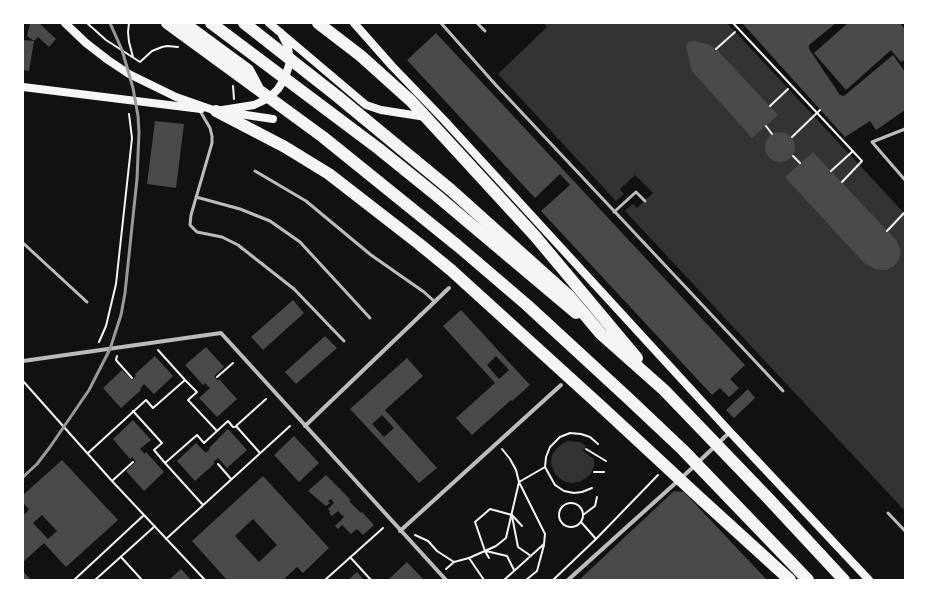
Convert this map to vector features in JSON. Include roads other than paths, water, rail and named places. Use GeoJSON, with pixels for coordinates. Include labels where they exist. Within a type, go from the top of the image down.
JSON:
{"type":"FeatureCollection","features":[{"type":"Feature","properties":{"kind":"highway"},"geometry":{"type":"LineString","coordinates":[[167,23],[354,161],[458,246],[527,305],[683,450],[808,580]]}},
{"type":"Feature","properties":{"kind":"highway"},"geometry":{"type":"LineString","coordinates":[[184,23],[248,70],[258,89]]}},
{"type":"Feature","properties":{"kind":"highway"},"geometry":{"type":"LineString","coordinates":[[211,23],[298,87],[413,176],[601,334],[664,390]]}},
{"type":"Feature","properties":{"kind":"highway"},"geometry":{"type":"LineString","coordinates":[[244,23],[344,101],[475,210],[568,295],[601,334]]}},
{"type":"Feature","properties":{"kind":"highway"},"geometry":{"type":"LineString","coordinates":[[318,23],[382,74],[411,101],[535,236],[664,390],[844,580]]}},
{"type":"Feature","properties":{"kind":"highway"},"geometry":{"type":"LineString","coordinates":[[329,23],[336,37]]}},
{"type":"Feature","properties":{"kind":"highway"},"geometry":{"type":"LineString","coordinates":[[216,111],[285,147],[329,174],[382,214],[450,270],[790,580]]}},
{"type":"Feature","properties":{"kind":"main road"},"geometry":{"type":"LineString","coordinates":[[65,23],[91,48],[129,74],[176,97],[216,111],[254,105],[269,98],[278,89],[285,78],[290,62],[288,47],[280,33]]}},
{"type":"Feature","properties":{"kind":"main road"},"geometry":{"type":"LineString","coordinates":[[269,23],[366,105],[381,110],[444,120]]}},
{"type":"Feature","properties":{"kind":"main road"},"geometry":{"type":"LineString","coordinates":[[354,23],[730,432],[869,580]]}},
{"type":"Feature","properties":{"kind":"main road"},"geometry":{"type":"LineString","coordinates":[[23,86],[273,119]]}},
{"type":"Feature","properties":{"kind":"street"},"geometry":{"type":"LineString","coordinates":[[305,426],[449,288]]}},
{"type":"Feature","properties":{"kind":"street"},"geometry":{"type":"LineString","coordinates":[[23,361],[221,333],[446,580]]}},
{"type":"Feature","properties":{"kind":"street"},"geometry":{"type":"LineString","coordinates":[[400,531],[561,385]]}},
{"type":"Feature","properties":{"kind":"street"},"geometry":{"type":"LineString","coordinates":[[568,580],[730,432]]}},
{"type":"Feature","properties":{"kind":"lane"},"geometry":{"type":"LineString","coordinates":[[441,23],[494,83],[783,391]]}},
{"type":"Feature","properties":{"kind":"lane"},"geometry":{"type":"LineString","coordinates":[[477,23],[485,31]]}},
{"type":"Feature","properties":{"kind":"lane"},"geometry":{"type":"LineString","coordinates":[[199,109],[210,128],[212,143],[191,215],[190,226],[197,232],[222,237],[238,244],[294,289],[344,341]]}},
{"type":"Feature","properties":{"kind":"lane"},"geometry":{"type":"LineString","coordinates":[[905,129],[872,142],[905,180]]}},
{"type":"Feature","properties":{"kind":"lane"},"geometry":{"type":"LineString","coordinates":[[255,171],[306,201],[371,255],[424,292],[435,302]]}},
{"type":"Feature","properties":{"kind":"lane"},"geometry":{"type":"LineString","coordinates":[[614,212],[636,192],[645,201]]}},
{"type":"Feature","properties":{"kind":"lane"},"geometry":{"type":"LineString","coordinates":[[196,197],[240,209],[270,221],[300,242],[370,318]]}},
{"type":"Feature","properties":{"kind":"lane"},"geometry":{"type":"LineString","coordinates":[[23,243],[87,302]]}},
{"type":"Feature","properties":{"kind":"lane"},"geometry":{"type":"LineString","coordinates":[[888,513],[905,531]]}},
{"type":"Feature","properties":{"kind":"railway"},"geometry":{"type":"LineString","coordinates":[[23,477],[37,464],[50,447],[89,390],[110,349],[121,315],[125,293],[137,179],[139,132],[133,88],[122,50],[110,23]]}}]}
